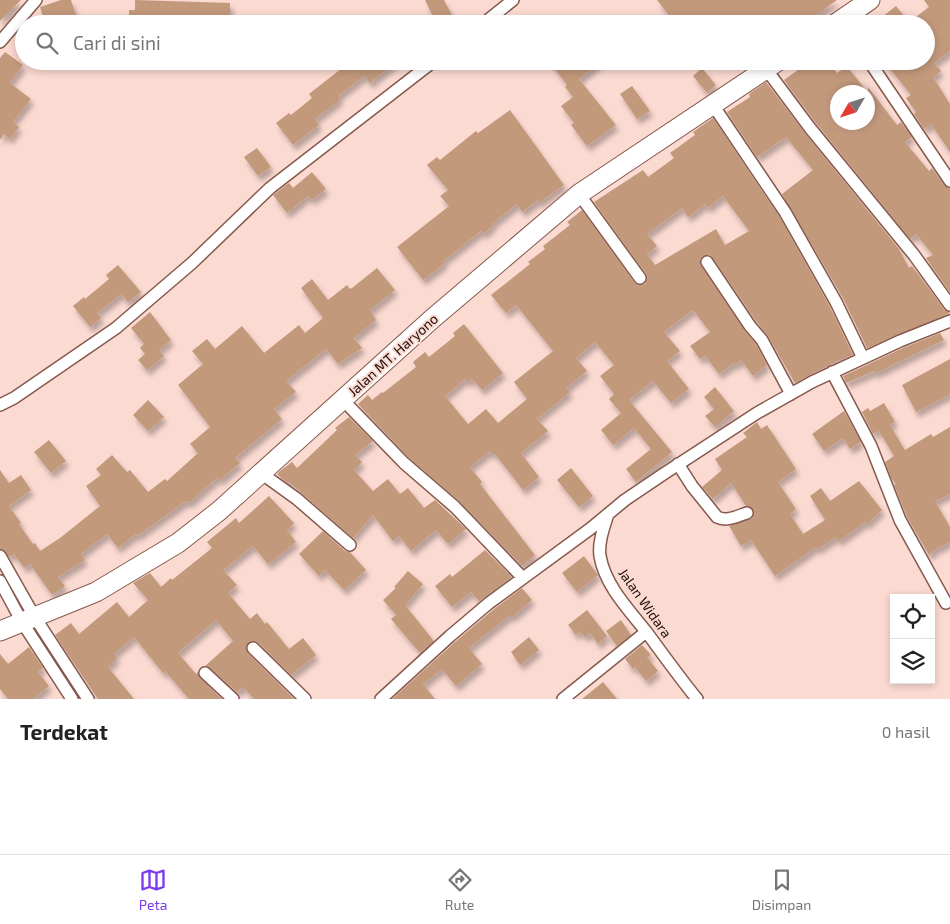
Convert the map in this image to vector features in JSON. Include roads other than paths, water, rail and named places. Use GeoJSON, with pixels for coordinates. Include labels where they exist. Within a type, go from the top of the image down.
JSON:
{"type":"FeatureCollection","features":[{"type":"Feature","properties":{"kind":"main road"},"geometry":{"type":"LineString","coordinates":[[850,15],[870,0]]}},
{"type":"Feature","properties":{"kind":"main road","name":"Jalan MT. Haryono"},"geometry":{"type":"LineString","coordinates":[[0,631],[96,592],[178,543],[219,511],[432,319],[579,194],[765,70]]}},
{"type":"Feature","properties":{"kind":"street"},"geometry":{"type":"LineString","coordinates":[[23,15],[36,0]]}},
{"type":"Feature","properties":{"kind":"street"},"geometry":{"type":"LineString","coordinates":[[494,15],[513,0]]}},
{"type":"Feature","properties":{"kind":"street"},"geometry":{"type":"LineString","coordinates":[[0,42],[15,24]]}},
{"type":"Feature","properties":{"kind":"street"},"geometry":{"type":"LineString","coordinates":[[0,405],[14,398],[116,328],[192,263],[270,188],[422,70]]}},
{"type":"Feature","properties":{"kind":"street"},"geometry":{"type":"LineString","coordinates":[[775,70],[810,128],[914,255],[950,305]]}},
{"type":"Feature","properties":{"kind":"street"},"geometry":{"type":"LineString","coordinates":[[875,70],[950,181]]}},
{"type":"Feature","properties":{"kind":"street"},"geometry":{"type":"LineString","coordinates":[[713,105],[784,212],[836,302],[863,358]]}},
{"type":"Feature","properties":{"kind":"street"},"geometry":{"type":"LineString","coordinates":[[579,194],[640,278]]}},
{"type":"Feature","properties":{"kind":"street"},"geometry":{"type":"LineString","coordinates":[[707,262],[750,326],[762,340],[791,394]]}},
{"type":"Feature","properties":{"kind":"street"},"geometry":{"type":"LineString","coordinates":[[381,699],[450,636],[522,577],[625,500],[678,464],[757,413],[832,372],[950,321]]}},
{"type":"Feature","properties":{"kind":"street"},"geometry":{"type":"LineString","coordinates":[[832,372],[871,446],[900,520],[946,603]]}},
{"type":"Feature","properties":{"kind":"street"},"geometry":{"type":"LineString","coordinates":[[343,400],[404,463],[455,507],[522,577]]}},
{"type":"Feature","properties":{"kind":"street"},"geometry":{"type":"LineString","coordinates":[[678,464],[692,486],[718,517],[728,519],[747,513]]}},
{"type":"Feature","properties":{"kind":"street"},"geometry":{"type":"LineString","coordinates":[[261,473],[297,500],[350,545]]}},
{"type":"Feature","properties":{"kind":"street","name":"Jalan Widara"},"geometry":{"type":"LineString","coordinates":[[608,514],[600,542],[600,555],[604,570],[613,589],[697,699]]}},
{"type":"Feature","properties":{"kind":"street"},"geometry":{"type":"LineString","coordinates":[[0,556],[28,619],[72,699]]}},
{"type":"Feature","properties":{"kind":"street"},"geometry":{"type":"LineString","coordinates":[[0,581],[88,699]]}},
{"type":"Feature","properties":{"kind":"street"},"geometry":{"type":"LineString","coordinates":[[563,699],[646,632]]}},
{"type":"Feature","properties":{"kind":"street"},"geometry":{"type":"LineString","coordinates":[[253,648],[305,699]]}},
{"type":"Feature","properties":{"kind":"street"},"geometry":{"type":"LineString","coordinates":[[205,673],[233,699]]}}]}
